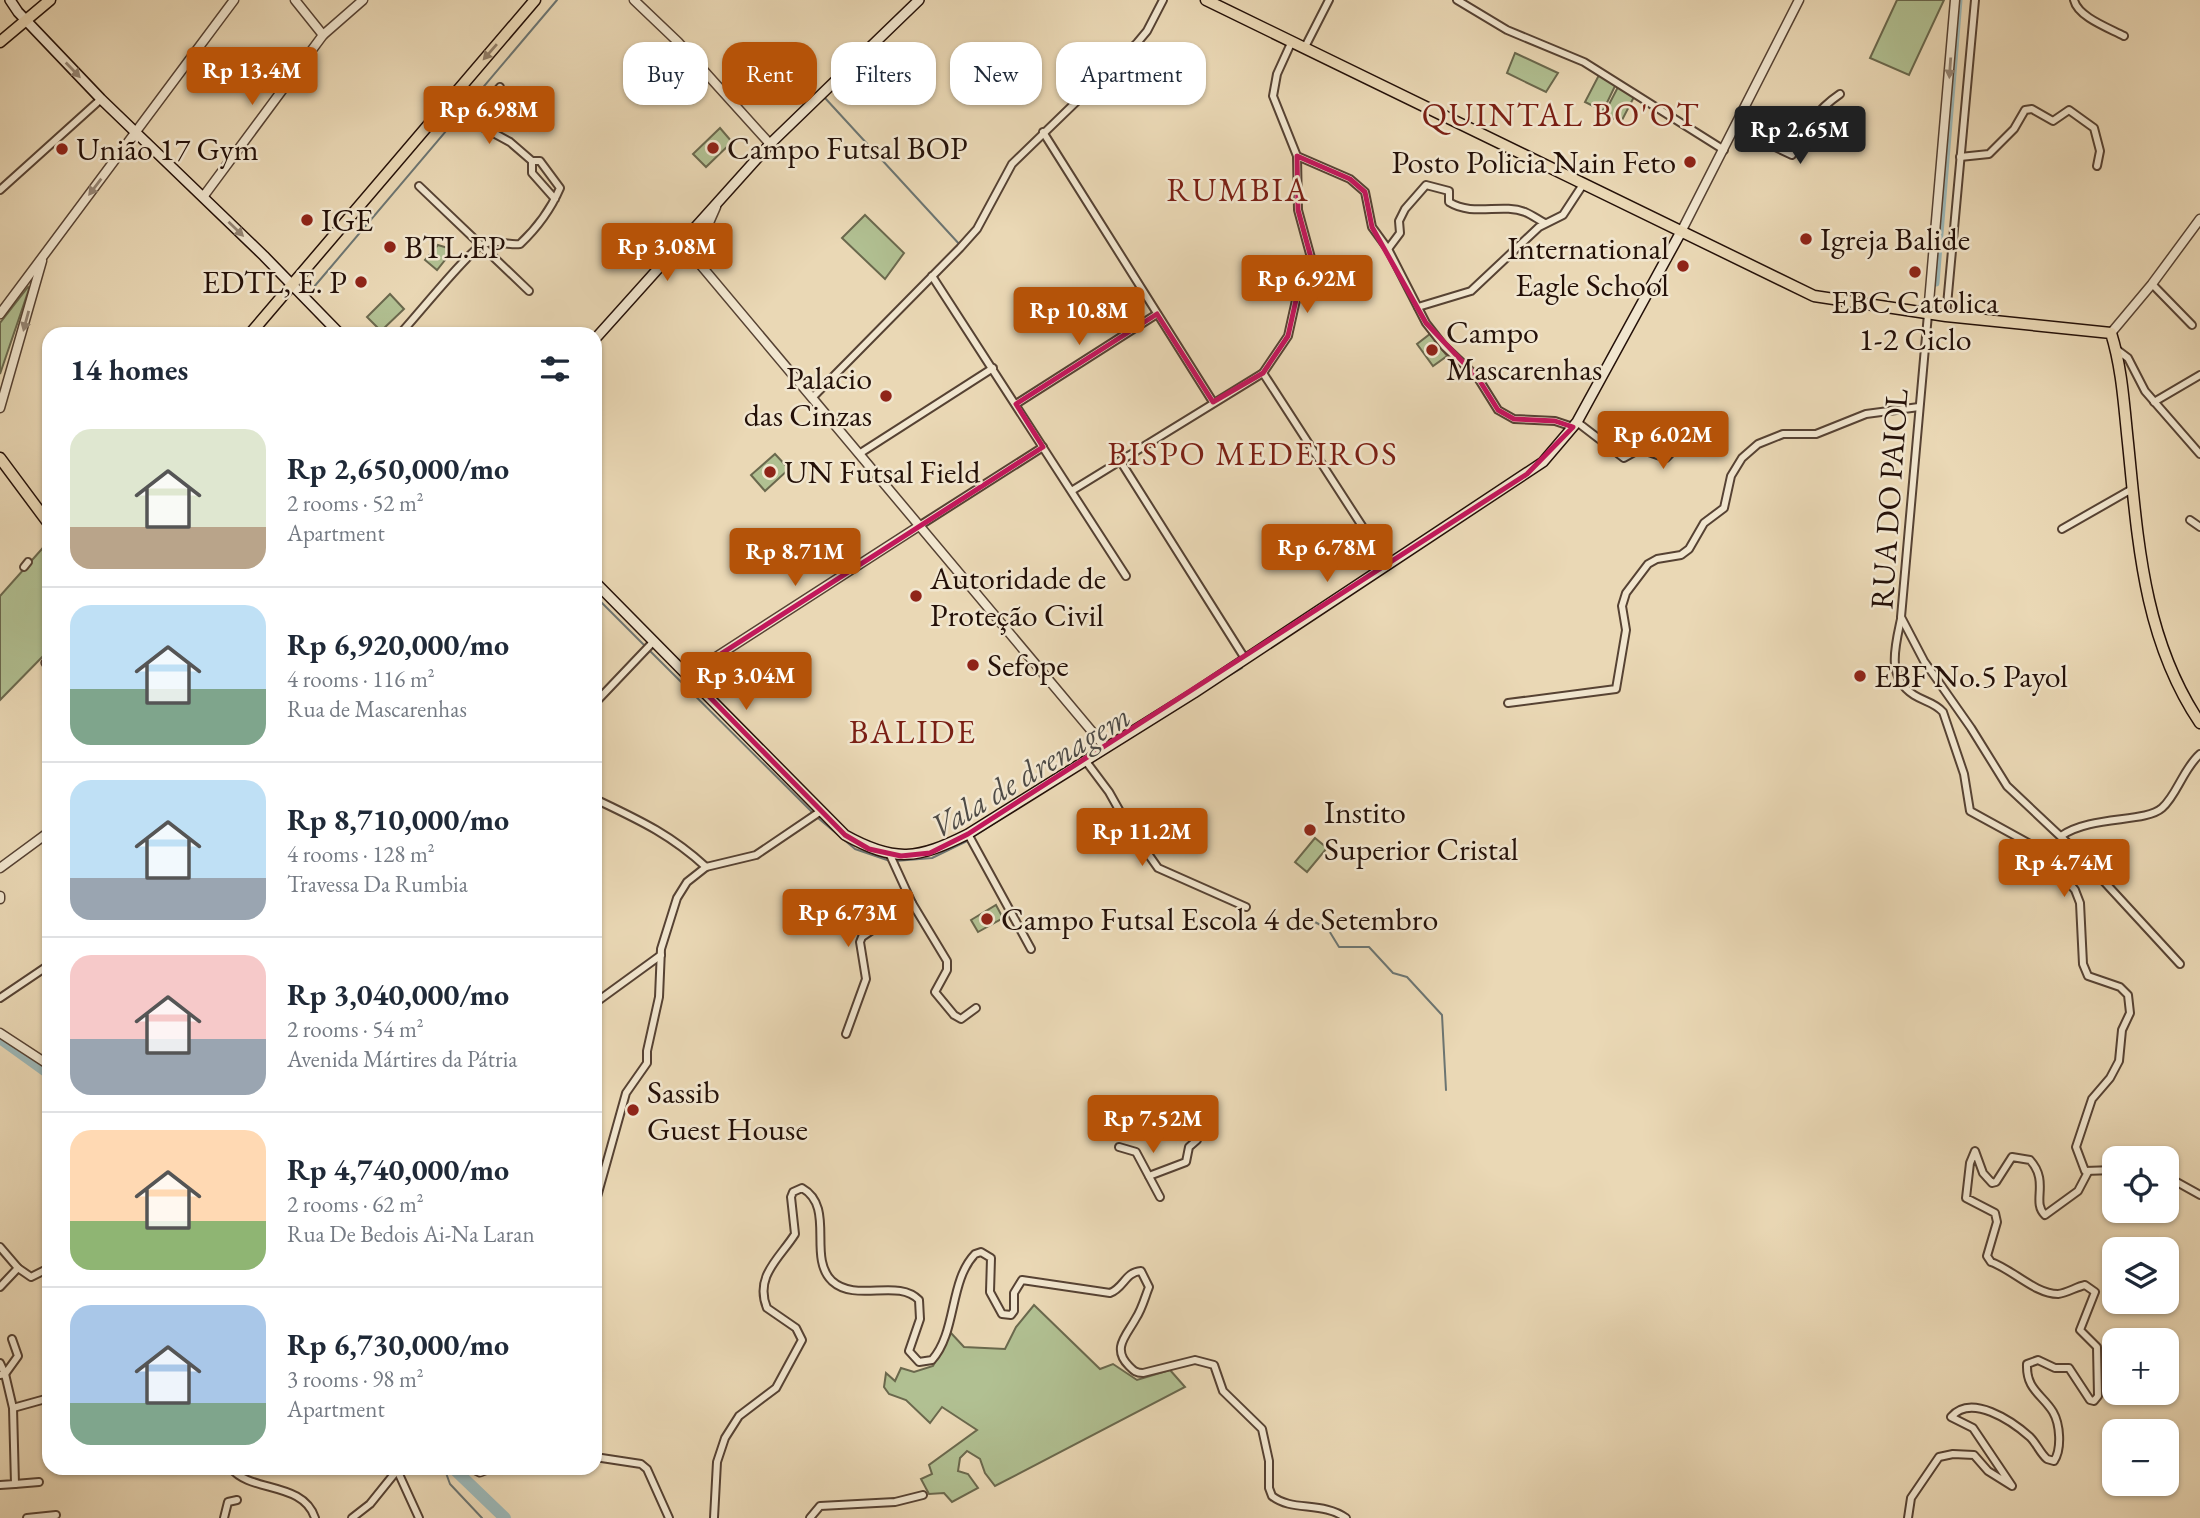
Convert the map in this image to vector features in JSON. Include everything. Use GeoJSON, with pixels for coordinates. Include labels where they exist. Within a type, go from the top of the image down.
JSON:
{"type":"FeatureCollection","features":[{"type":"Feature","properties":{"kind":"main road"},"geometry":{"type":"LineString","coordinates":[[10,0],[26,21],[100,99],[203,197],[332,327]]}},
{"type":"Feature","properties":{"kind":"main road"},"geometry":{"type":"LineString","coordinates":[[0,42],[50,0]]}},
{"type":"Feature","properties":{"kind":"main road"},"geometry":{"type":"LineString","coordinates":[[256,327],[535,0]]}},
{"type":"Feature","properties":{"kind":"main road"},"geometry":{"type":"LineString","coordinates":[[602,331],[770,144],[919,0]]}},
{"type":"Feature","properties":{"kind":"main road"},"geometry":{"type":"LineString","coordinates":[[1206,0],[1814,296],[1928,314],[2110,333],[2116,349],[2145,593],[2180,686],[2200,723]]}},
{"type":"Feature","properties":{"kind":"main road"},"geometry":{"type":"LineString","coordinates":[[602,589],[845,835],[869,849],[890,855],[930,853],[968,834],[1086,763],[1105,747],[1194,693],[1386,563],[1527,474],[1562,443],[1575,425],[1682,230]]}},
{"type":"Feature","properties":{"kind":"main road"},"geometry":{"type":"LineString","coordinates":[[0,458],[42,515]]}},
{"type":"Feature","properties":{"kind":"street"},"geometry":{"type":"LineString","coordinates":[[0,314],[234,0]]}},
{"type":"Feature","properties":{"kind":"street"},"geometry":{"type":"LineString","coordinates":[[295,0],[323,35]]}},
{"type":"Feature","properties":{"kind":"street"},"geometry":{"type":"LineString","coordinates":[[203,197],[323,35],[362,0]]}},
{"type":"Feature","properties":{"kind":"street"},"geometry":{"type":"LineString","coordinates":[[634,0],[678,42],[770,144]]}},
{"type":"Feature","properties":{"kind":"street"},"geometry":{"type":"LineString","coordinates":[[813,397],[977,229],[1012,164],[1137,43],[1147,31],[1163,0]]}},
{"type":"Feature","properties":{"kind":"street"},"geometry":{"type":"LineString","coordinates":[[1306,47],[1329,0]]}},
{"type":"Feature","properties":{"kind":"street"},"geometry":{"type":"LineString","coordinates":[[1457,0],[1507,30],[1584,62],[1724,149]]}},
{"type":"Feature","properties":{"kind":"street"},"geometry":{"type":"LineString","coordinates":[[1682,230],[1799,0]]}},
{"type":"Feature","properties":{"kind":"street"},"geometry":{"type":"LineString","coordinates":[[1928,314],[1955,0]]}},
{"type":"Feature","properties":{"kind":"street"},"geometry":{"type":"LineString","coordinates":[[1945,316],[1955,236],[1975,0]]}},
{"type":"Feature","properties":{"kind":"street"},"geometry":{"type":"LineString","coordinates":[[2074,0],[2076,7],[2095,21],[2124,36]]}},
{"type":"Feature","properties":{"kind":"street"},"geometry":{"type":"LineString","coordinates":[[1073,490],[1263,373],[1287,336],[1298,291],[1312,265],[1298,210],[1297,156],[1273,96],[1277,74],[1292,41]]}},
{"type":"Feature","properties":{"kind":"street"},"geometry":{"type":"LineString","coordinates":[[468,124],[500,87]]}},
{"type":"Feature","properties":{"kind":"street"},"geometry":{"type":"LineString","coordinates":[[1735,128],[1792,155],[1810,120],[1821,107],[1840,94]]}},
{"type":"Feature","properties":{"kind":"street"},"geometry":{"type":"LineString","coordinates":[[0,190],[100,99]]}},
{"type":"Feature","properties":{"kind":"street"},"geometry":{"type":"LineString","coordinates":[[1960,157],[1989,154],[2014,129],[2025,110],[2032,109],[2053,121],[2069,110],[2094,128],[2100,151],[2097,166]]}},
{"type":"Feature","properties":{"kind":"street"},"geometry":{"type":"LineString","coordinates":[[407,327],[481,245],[502,241],[512,245],[520,244],[535,230],[560,188],[540,161],[532,161],[510,142],[477,124],[460,121]]}},
{"type":"Feature","properties":{"kind":"street"},"geometry":{"type":"LineString","coordinates":[[1043,132],[1213,402]]}},
{"type":"Feature","properties":{"kind":"street"},"geometry":{"type":"LineString","coordinates":[[1297,156],[1350,179],[1361,188],[1367,196],[1372,227],[1388,249],[1418,307],[1444,346],[1478,378],[1493,404],[1506,416],[1575,425],[1624,458],[1640,449],[1666,458],[1674,450]]}},
{"type":"Feature","properties":{"kind":"street"},"geometry":{"type":"LineString","coordinates":[[532,161],[532,173],[555,199]]}},
{"type":"Feature","properties":{"kind":"street"},"geometry":{"type":"LineString","coordinates":[[1388,249],[1400,233],[1399,221],[1405,209],[1426,184],[1449,191],[1449,202],[1455,206],[1524,212],[1545,223]]}},
{"type":"Feature","properties":{"kind":"street"},"geometry":{"type":"LineString","coordinates":[[419,186],[529,291]]}},
{"type":"Feature","properties":{"kind":"street"},"geometry":{"type":"LineString","coordinates":[[1418,307],[1471,291],[1502,258],[1545,223],[1563,215],[1582,186]]}},
{"type":"Feature","properties":{"kind":"street"},"geometry":{"type":"LineString","coordinates":[[706,269],[701,256],[716,206]]}},
{"type":"Feature","properties":{"kind":"street"},"geometry":{"type":"LineString","coordinates":[[2110,333],[2152,284],[2200,219]]}},
{"type":"Feature","properties":{"kind":"street"},"geometry":{"type":"LineString","coordinates":[[683,244],[1105,747]]}},
{"type":"Feature","properties":{"kind":"street"},"geometry":{"type":"LineString","coordinates":[[0,408],[44,255]]}},
{"type":"Feature","properties":{"kind":"street"},"geometry":{"type":"LineString","coordinates":[[932,276],[1073,490],[1126,576]]}},
{"type":"Feature","properties":{"kind":"street"},"geometry":{"type":"LineString","coordinates":[[2152,284],[2192,325]]}},
{"type":"Feature","properties":{"kind":"street"},"geometry":{"type":"LineString","coordinates":[[1016,404],[1157,314]]}},
{"type":"Feature","properties":{"kind":"street","name":"RUA DO PAIOL"},"geometry":{"type":"LineString","coordinates":[[1928,314],[1901,617],[1924,661],[1972,728],[2007,786],[2061,836],[2180,964]]}},
{"type":"Feature","properties":{"kind":"street"},"geometry":{"type":"LineString","coordinates":[[2116,349],[2127,358],[2137,380],[2200,454]]}},
{"type":"Feature","properties":{"kind":"street"},"geometry":{"type":"LineString","coordinates":[[859,454],[993,368]]}},
{"type":"Feature","properties":{"kind":"street"},"geometry":{"type":"LineString","coordinates":[[1263,373],[1386,563]]}},
{"type":"Feature","properties":{"kind":"street"},"geometry":{"type":"LineString","coordinates":[[2154,401],[2200,375]]}},
{"type":"Feature","properties":{"kind":"street"},"geometry":{"type":"LineString","coordinates":[[1508,703],[1616,689],[1626,630],[1622,606],[1626,593],[1648,564],[1657,559],[1681,555],[1692,546],[1704,523],[1724,508],[1731,476],[1750,450],[1783,434],[1816,434],[1866,414],[1919,407]]}},
{"type":"Feature","properties":{"kind":"street"},"geometry":{"type":"LineString","coordinates":[[688,675],[1043,447]]}},
{"type":"Feature","properties":{"kind":"street"},"geometry":{"type":"LineString","coordinates":[[1121,462],[1244,657]]}},
{"type":"Feature","properties":{"kind":"street"},"geometry":{"type":"LineString","coordinates":[[2062,529],[2132,489]]}},
{"type":"Feature","properties":{"kind":"street"},"geometry":{"type":"LineString","coordinates":[[2190,520],[2200,527]]}},
{"type":"Feature","properties":{"kind":"street"},"geometry":{"type":"LineString","coordinates":[[1901,617],[1893,666],[1901,682],[1912,694],[1936,704],[1942,712],[1964,774],[1970,811],[2040,850],[2068,880],[2080,903],[2083,964],[2088,976],[2120,987],[2130,1002],[2130,1013],[2122,1030],[2119,1061],[2110,1078],[2092,1099],[2076,1147],[2081,1167],[2088,1172],[2102,1171]]}},
{"type":"Feature","properties":{"kind":"street"},"geometry":{"type":"LineString","coordinates":[[602,695],[654,641]]}},
{"type":"Feature","properties":{"kind":"street"},"geometry":{"type":"LineString","coordinates":[[2061,836],[2079,825],[2146,815],[2161,809],[2180,776],[2200,754]]}},
{"type":"Feature","properties":{"kind":"street"},"geometry":{"type":"LineString","coordinates":[[1086,763],[1110,792],[1127,824],[1158,868],[1245,907]]}},
{"type":"Feature","properties":{"kind":"street"},"geometry":{"type":"LineString","coordinates":[[602,802],[667,833],[694,853],[706,867]]}},
{"type":"Feature","properties":{"kind":"street"},"geometry":{"type":"LineString","coordinates":[[602,1179],[626,1093],[647,1063],[647,1051],[659,997],[661,955],[677,898],[687,882],[706,867],[756,855],[821,811]]}},
{"type":"Feature","properties":{"kind":"street"},"geometry":{"type":"LineString","coordinates":[[968,834],[1031,949]]}},
{"type":"Feature","properties":{"kind":"street"},"geometry":{"type":"LineString","coordinates":[[0,868],[42,837]]}},
{"type":"Feature","properties":{"kind":"street"},"geometry":{"type":"LineString","coordinates":[[890,855],[893,868],[947,961],[947,970],[935,992],[954,1015],[961,1019],[976,1008]]}},
{"type":"Feature","properties":{"kind":"street"},"geometry":{"type":"LineString","coordinates":[[846,1034],[858,1008],[866,979],[860,942],[862,937],[912,903]]}},
{"type":"Feature","properties":{"kind":"street"},"geometry":{"type":"LineString","coordinates":[[602,998],[661,955]]}},
{"type":"Feature","properties":{"kind":"street"},"geometry":{"type":"LineString","coordinates":[[0,998],[42,970]]}},
{"type":"Feature","properties":{"kind":"street"},"geometry":{"type":"LineString","coordinates":[[0,1032],[42,1060]]}},
{"type":"Feature","properties":{"kind":"street"},"geometry":{"type":"LineString","coordinates":[[1149,1176],[1186,1161],[1189,1147],[1197,1140]]}},
{"type":"Feature","properties":{"kind":"street"},"geometry":{"type":"LineString","coordinates":[[1119,1147],[1136,1152],[1160,1197]]}},
{"type":"Feature","properties":{"kind":"street"},"geometry":{"type":"LineString","coordinates":[[1908,1518],[1911,1498],[1939,1457],[1953,1454],[1974,1455],[1988,1471],[2012,1486],[1973,1428],[1951,1417],[1955,1412],[1970,1406],[2004,1419],[2032,1439],[2047,1459],[2054,1461],[2059,1453],[2059,1443],[2053,1412],[2034,1390],[2027,1364],[2038,1360],[2055,1368],[2069,1368],[2090,1400],[2094,1401],[2098,1396],[2097,1347],[2080,1329],[2095,1292],[2085,1285],[2060,1294],[2046,1292],[2005,1267],[1991,1262],[1987,1256],[1997,1222],[1995,1213],[1966,1198],[1970,1163],[1975,1151],[1983,1173],[1992,1183],[1996,1182],[2012,1157],[2030,1160],[2040,1173],[2039,1208],[2045,1215],[2078,1191],[2088,1172]]}},
{"type":"Feature","properties":{"kind":"street"},"geometry":{"type":"LineString","coordinates":[[2179,1183],[2200,1195]]}},
{"type":"Feature","properties":{"kind":"street"},"geometry":{"type":"LineString","coordinates":[[713,1518],[717,1462],[725,1438],[739,1416],[752,1404],[771,1394],[802,1340],[796,1328],[767,1308],[764,1289],[772,1263],[795,1234],[791,1197],[793,1192],[802,1188],[808,1192],[819,1217],[823,1232],[821,1263],[829,1278],[847,1290],[905,1291],[919,1300],[920,1319],[910,1340],[909,1351],[919,1363],[932,1360],[940,1349],[963,1275],[975,1254],[981,1252],[991,1258],[990,1292],[1002,1314],[1010,1315],[1014,1311],[1014,1293],[1022,1280],[1110,1293],[1119,1288],[1128,1275],[1141,1271],[1149,1287],[1138,1316],[1121,1342],[1121,1357],[1126,1364],[1136,1373],[1195,1360],[1214,1365],[1223,1391],[1262,1429],[1269,1461],[1269,1488],[1272,1496],[1287,1504],[1324,1507],[1346,1518]]}},
{"type":"Feature","properties":{"kind":"street"},"geometry":{"type":"LineString","coordinates":[[0,1247],[18,1268],[36,1276],[42,1272]]}},
{"type":"Feature","properties":{"kind":"street"},"geometry":{"type":"LineString","coordinates":[[0,1287],[18,1268]]}},
{"type":"Feature","properties":{"kind":"street"},"geometry":{"type":"LineString","coordinates":[[3,1375],[18,1356],[12,1339]]}},
{"type":"Feature","properties":{"kind":"street"},"geometry":{"type":"LineString","coordinates":[[0,1363],[13,1408],[15,1484]]}},
{"type":"Feature","properties":{"kind":"street"},"geometry":{"type":"LineString","coordinates":[[13,1408],[42,1400]]}},
{"type":"Feature","properties":{"kind":"street"},"geometry":{"type":"LineString","coordinates":[[602,1458],[640,1464],[647,1469],[669,1518]]}},
{"type":"Feature","properties":{"kind":"street"},"geometry":{"type":"LineString","coordinates":[[238,1475],[246,1482],[272,1485],[304,1502],[315,1518]]}},
{"type":"Feature","properties":{"kind":"street"},"geometry":{"type":"LineString","coordinates":[[352,1518],[370,1504],[394,1475]]}},
{"type":"Feature","properties":{"kind":"street"},"geometry":{"type":"LineString","coordinates":[[401,1475],[419,1518]]}},
{"type":"Feature","properties":{"kind":"street"},"geometry":{"type":"LineString","coordinates":[[0,1485],[39,1482]]}},
{"type":"Feature","properties":{"kind":"street"},"geometry":{"type":"LineString","coordinates":[[810,1518],[820,1506],[895,1502],[923,1495]]}},
{"type":"Feature","properties":{"kind":"street"},"geometry":{"type":"LineString","coordinates":[[224,1518],[228,1502],[237,1500]]}},
{"type":"Feature","properties":{"kind":"street"},"geometry":{"type":"LineString","coordinates":[[27,1518],[56,1515]]}},
{"type":"Feature","properties":{"kind":"highlighted area"},"geometry":{"type":"Polygon","coordinates":[[[1297,156],[1350,179],[1365,192],[1372,227],[1426,323],[1478,378],[1498,410],[1514,419],[1555,421],[1573,427],[1527,474],[968,834],[930,853],[901,856],[869,849],[845,835],[688,675],[1043,447],[1016,404],[1157,314],[1213,402],[1263,373],[1288,336],[1298,291],[1313,265],[1298,210],[1297,156]]]}},
{"type":"Feature","properties":{"kind":"green space"},"geometry":{"type":"Polygon","coordinates":[[[1897,0],[1944,0],[1909,75],[1870,58],[1897,0]]]}},
{"type":"Feature","properties":{"kind":"green space"},"geometry":{"type":"Polygon","coordinates":[[[1515,53],[1558,73],[1546,92],[1507,73],[1515,53]]]}},
{"type":"Feature","properties":{"kind":"green space"},"geometry":{"type":"Polygon","coordinates":[[[1599,75],[1616,84],[1603,111],[1585,102],[1599,75]]]}},
{"type":"Feature","properties":{"kind":"green space"},"geometry":{"type":"Polygon","coordinates":[[[1618,87],[1635,95],[1621,122],[1604,114],[1618,87]]]}},
{"type":"Feature","properties":{"kind":"green space","name":"Campo Futsal BOP"},"geometry":{"type":"Polygon","coordinates":[[[720,128],[732,142],[706,167],[693,154],[720,128]]]}},
{"type":"Feature","properties":{"kind":"green space"},"geometry":{"type":"Polygon","coordinates":[[[865,215],[904,253],[885,279],[842,238],[865,215]]]}},
{"type":"Feature","properties":{"kind":"green space"},"geometry":{"type":"Polygon","coordinates":[[[438,245],[448,248],[449,255],[437,270],[425,260],[438,245]]]}},
{"type":"Feature","properties":{"kind":"green space"},"geometry":{"type":"Polygon","coordinates":[[[28,287],[29,289],[0,374],[0,323],[28,287]]]}},
{"type":"Feature","properties":{"kind":"green space"},"geometry":{"type":"Polygon","coordinates":[[[390,294],[404,309],[385,327],[377,327],[367,317],[390,294]]]}},
{"type":"Feature","properties":{"kind":"green space","name":"Campo Mascarenhas"},"geometry":{"type":"Polygon","coordinates":[[[1430,334],[1447,356],[1433,366],[1417,344],[1430,334]]]}},
{"type":"Feature","properties":{"kind":"green space","name":"UN Futsal Field"},"geometry":{"type":"Polygon","coordinates":[[[775,454],[789,469],[765,491],[751,475],[775,454]]]}},
{"type":"Feature","properties":{"kind":"green space"},"geometry":{"type":"Polygon","coordinates":[[[42,549],[42,657],[0,700],[0,596],[42,549]]]}},
{"type":"Feature","properties":{"kind":"green space"},"geometry":{"type":"Polygon","coordinates":[[[1315,838],[1327,848],[1307,872],[1295,862],[1315,838]]]}},
{"type":"Feature","properties":{"kind":"green space","name":"Campo Futsal Escola 4 de Setembro"},"geometry":{"type":"Polygon","coordinates":[[[996,905],[1003,918],[978,932],[971,920],[996,905]]]}},
{"type":"Feature","properties":{"kind":"green space"},"geometry":{"type":"Polygon","coordinates":[[[1034,1305],[1100,1369],[1113,1364],[1137,1380],[1170,1370],[1185,1387],[995,1486],[985,1473],[980,1459],[967,1451],[960,1458],[958,1471],[968,1474],[978,1488],[952,1502],[944,1493],[929,1494],[921,1479],[932,1474],[929,1465],[977,1430],[942,1407],[930,1423],[906,1400],[889,1394],[884,1387],[886,1373],[895,1381],[901,1368],[914,1372],[933,1366],[951,1333],[964,1347],[1005,1349],[1016,1327],[1034,1305]]]}},
{"type":"Feature","properties":{"kind":"waterway","name":"Vala de drenagem"},"geometry":{"type":"LineString","coordinates":[[308,294],[557,0]]}},
{"type":"Feature","properties":{"kind":"waterway"},"geometry":{"type":"LineString","coordinates":[[1936,283],[1959,0]]}},
{"type":"Feature","properties":{"kind":"waterway"},"geometry":{"type":"LineString","coordinates":[[825,98],[961,246]]}},
{"type":"Feature","properties":{"kind":"waterway","name":"Vala de drenagem"},"geometry":{"type":"LineString","coordinates":[[302,301],[326,327]]}},
{"type":"Feature","properties":{"kind":"waterway","name":"Vala de drenagem"},"geometry":{"type":"LineString","coordinates":[[602,603],[645,646]]}},
{"type":"Feature","properties":{"kind":"waterway","name":"Vala de drenagem"},"geometry":{"type":"LineString","coordinates":[[649,650],[814,814]]}},
{"type":"Feature","properties":{"kind":"waterway","name":"Vala de drenagem"},"geometry":{"type":"LineString","coordinates":[[1225,678],[1242,668]]}},
{"type":"Feature","properties":{"kind":"waterway","name":"Vala de drenagem"},"geometry":{"type":"LineString","coordinates":[[1101,756],[1111,750]]}},
{"type":"Feature","properties":{"kind":"waterway","name":"Vala de drenagem"},"geometry":{"type":"LineString","coordinates":[[973,837],[1004,817]]}},
{"type":"Feature","properties":{"kind":"waterway","name":"Vala de drenagem"},"geometry":{"type":"LineString","coordinates":[[818,818],[855,849],[890,861]]}},
{"type":"Feature","properties":{"kind":"waterway","name":"Vala de drenagem"},"geometry":{"type":"LineString","coordinates":[[895,861],[932,858],[969,840]]}},
{"type":"Feature","properties":{"kind":"waterway"},"geometry":{"type":"LineString","coordinates":[[1313,921],[1328,929],[1339,947],[1369,947],[1393,973],[1407,977],[1442,1015],[1446,1090]]}},
{"type":"Feature","properties":{"kind":"waterway"},"geometry":{"type":"LineString","coordinates":[[0,1038],[42,1068]]}},
{"type":"Feature","properties":{"kind":"waterway"},"geometry":{"type":"LineString","coordinates":[[447,1475],[450,1484],[482,1518]]}},
{"type":"Feature","properties":{"kind":"waterway"},"geometry":{"type":"LineString","coordinates":[[460,1475],[505,1518]]}},
{"type":"Feature","properties":{"kind":"place","name":"Campo Futsal BOP"},"geometry":{"type":"Point","coordinates":[713,148]}},
{"type":"Feature","properties":{"kind":"place","name":"União 17 Gym"},"geometry":{"type":"Point","coordinates":[62,149]}},
{"type":"Feature","properties":{"kind":"place","name":"Posto Policia Nain Feto"},"geometry":{"type":"Point","coordinates":[1690,162]}},
{"type":"Feature","properties":{"kind":"place","name":"IGE"},"geometry":{"type":"Point","coordinates":[307,220]}},
{"type":"Feature","properties":{"kind":"place","name":"Igreja Balide"},"geometry":{"type":"Point","coordinates":[1806,239]}},
{"type":"Feature","properties":{"kind":"place","name":"BTL.EP"},"geometry":{"type":"Point","coordinates":[390,247]}},
{"type":"Feature","properties":{"kind":"place","name":"International Eagle School"},"geometry":{"type":"Point","coordinates":[1683,266]}},
{"type":"Feature","properties":{"kind":"place","name":"EBC Catolica 1-2 Ciclo"},"geometry":{"type":"Point","coordinates":[1915,272]}},
{"type":"Feature","properties":{"kind":"place","name":"EDTL, E. P"},"geometry":{"type":"Point","coordinates":[361,282]}},
{"type":"Feature","properties":{"kind":"place","name":"Campo Mascarenhas"},"geometry":{"type":"Point","coordinates":[1432,350]}},
{"type":"Feature","properties":{"kind":"place","name":"Palacio das Cinzas"},"geometry":{"type":"Point","coordinates":[886,396]}},
{"type":"Feature","properties":{"kind":"place","name":"UN Futsal Field"},"geometry":{"type":"Point","coordinates":[770,472]}},
{"type":"Feature","properties":{"kind":"place","name":"Autoridade de Proteção Civil"},"geometry":{"type":"Point","coordinates":[916,596]}},
{"type":"Feature","properties":{"kind":"place","name":"Sefope"},"geometry":{"type":"Point","coordinates":[973,665]}},
{"type":"Feature","properties":{"kind":"place","name":"EBF No.5 Payol"},"geometry":{"type":"Point","coordinates":[1860,676]}},
{"type":"Feature","properties":{"kind":"place","name":"Instito Superior Cristal"},"geometry":{"type":"Point","coordinates":[1310,830]}},
{"type":"Feature","properties":{"kind":"place","name":"Campo Futsal Escola 4 de Setembro"},"geometry":{"type":"Point","coordinates":[987,919]}},
{"type":"Feature","properties":{"kind":"place","name":"Sassib Guest House"},"geometry":{"type":"Point","coordinates":[633,1110]}},
{"type":"Feature","properties":{"kind":"district","name":"QUINTAL BO'OT"},"geometry":{"type":"Point","coordinates":[1561,114]}},
{"type":"Feature","properties":{"kind":"district","name":"RUMBIA"},"geometry":{"type":"Point","coordinates":[1238,189]}},
{"type":"Feature","properties":{"kind":"district","name":"BISPO MEDEIROS"},"geometry":{"type":"Point","coordinates":[1253,453]}},
{"type":"Feature","properties":{"kind":"district","name":"BALIDE"},"geometry":{"type":"Point","coordinates":[913,731]}}]}
